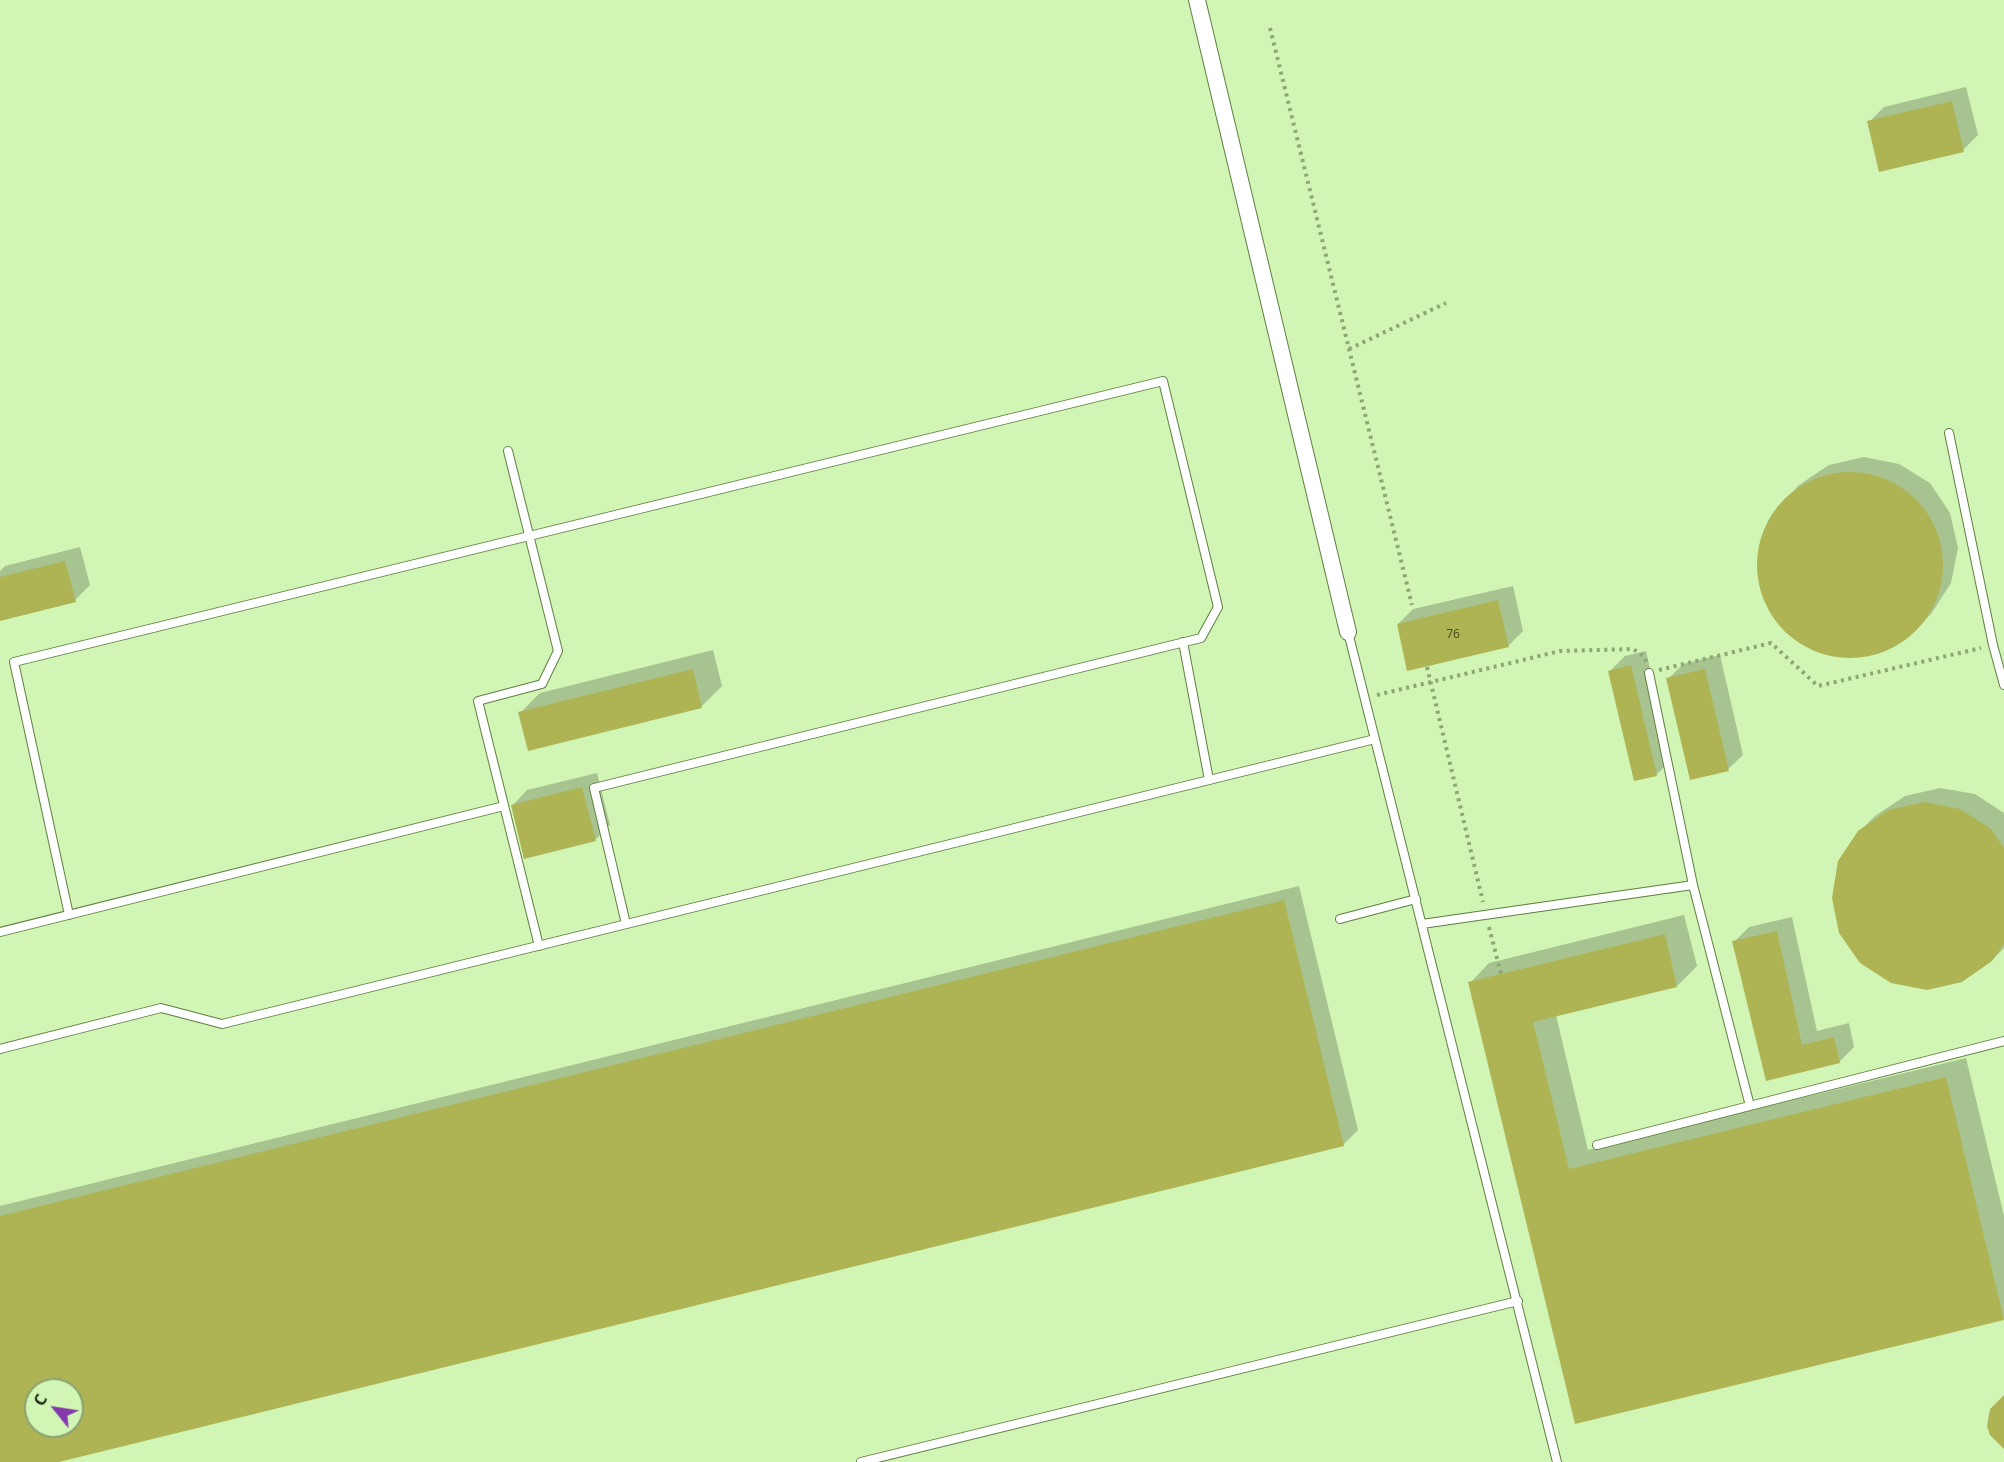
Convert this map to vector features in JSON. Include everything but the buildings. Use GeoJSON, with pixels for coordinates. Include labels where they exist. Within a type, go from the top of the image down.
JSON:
{"type":"FeatureCollection","features":[{"type":"Feature","properties":{"kind":"street"},"geometry":{"type":"LineString","coordinates":[[1197,0],[1348,632]]}},
{"type":"Feature","properties":{"kind":"lane"},"geometry":{"type":"LineString","coordinates":[[69,915],[14,662],[1162,381],[1218,607],[1201,638],[594,788],[626,924]]}},
{"type":"Feature","properties":{"kind":"lane"},"geometry":{"type":"LineString","coordinates":[[1949,433],[1993,645],[2004,685]]}},
{"type":"Feature","properties":{"kind":"lane"},"geometry":{"type":"LineString","coordinates":[[508,451],[558,651],[542,684],[478,701],[539,946]]}},
{"type":"Feature","properties":{"kind":"lane"},"geometry":{"type":"LineString","coordinates":[[1348,632],[1557,1462]]}},
{"type":"Feature","properties":{"kind":"lane"},"geometry":{"type":"LineString","coordinates":[[1183,642],[1209,780]]}},
{"type":"Feature","properties":{"kind":"lane"},"geometry":{"type":"LineString","coordinates":[[1649,673],[1693,885],[1749,1106]]}},
{"type":"Feature","properties":{"kind":"lane"},"geometry":{"type":"LineString","coordinates":[[0,1049],[161,1008],[222,1024],[1375,739]]}},
{"type":"Feature","properties":{"kind":"lane"},"geometry":{"type":"LineString","coordinates":[[0,932],[504,806]]}},
{"type":"Feature","properties":{"kind":"lane"},"geometry":{"type":"LineString","coordinates":[[1422,924],[1693,885]]}},
{"type":"Feature","properties":{"kind":"lane"},"geometry":{"type":"LineString","coordinates":[[1340,920],[1416,900]]}},
{"type":"Feature","properties":{"kind":"lane"},"geometry":{"type":"LineString","coordinates":[[1597,1145],[2004,1041]]}},
{"type":"Feature","properties":{"kind":"lane"},"geometry":{"type":"LineString","coordinates":[[861,1462],[1518,1302]]}},
{"type":"Feature","properties":{"kind":"path"},"geometry":{"type":"LineString","coordinates":[[1270,28],[1412,605]]}},
{"type":"Feature","properties":{"kind":"path"},"geometry":{"type":"LineString","coordinates":[[1349,349],[1446,303]]}},
{"type":"Feature","properties":{"kind":"path"},"geometry":{"type":"LineString","coordinates":[[1365,698],[1560,651],[1633,649],[1646,657],[1649,673],[1771,643],[1818,686],[1993,645]]}},
{"type":"Feature","properties":{"kind":"path"},"geometry":{"type":"LineString","coordinates":[[1427,667],[1501,974]]}}]}
